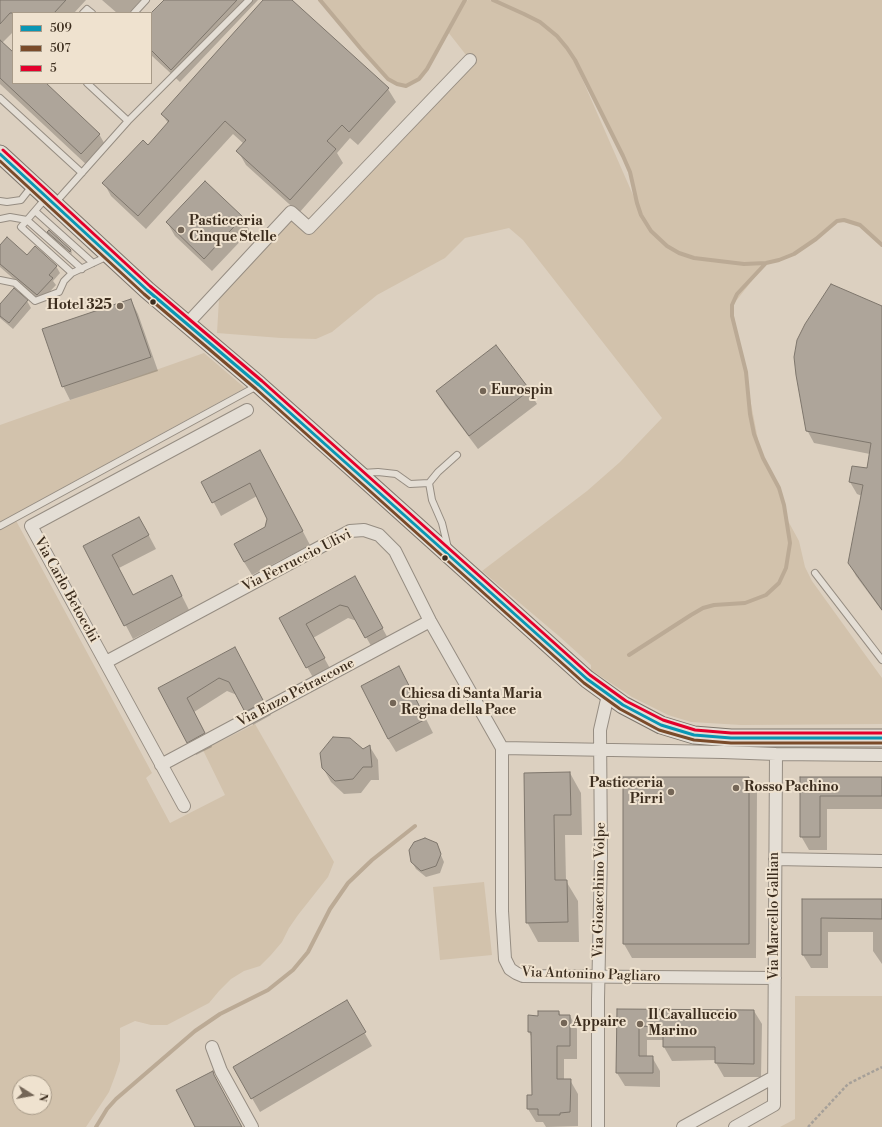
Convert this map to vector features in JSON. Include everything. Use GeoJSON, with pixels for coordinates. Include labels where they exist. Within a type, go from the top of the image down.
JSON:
{"type":"FeatureCollection","features":[{"type":"Feature","properties":{"kind":"main road"},"geometry":{"type":"LineString","coordinates":[[0,154],[147,290],[259,385],[587,679],[623,705],[671,729],[694,735],[731,738],[882,738]]}},
{"type":"Feature","properties":{"kind":"street"},"geometry":{"type":"LineString","coordinates":[[187,324],[291,212],[309,228],[470,60]]}},
{"type":"Feature","properties":{"kind":"street","name":"Via Carlo Betocchi"},"geometry":{"type":"LineString","coordinates":[[184,806],[31,526],[247,410]]}},
{"type":"Feature","properties":{"kind":"street","name":"Via Ferruccio Ulivi"},"geometry":{"type":"LineString","coordinates":[[106,662],[350,531],[364,530],[379,535],[394,551],[430,621],[502,748]]}},
{"type":"Feature","properties":{"kind":"street","name":"Via Enzo Petraccone"},"geometry":{"type":"LineString","coordinates":[[161,765],[430,621]]}},
{"type":"Feature","properties":{"kind":"street","name":"Via Gioacchino Volpe"},"geometry":{"type":"LineString","coordinates":[[598,1127],[601,855],[600,730],[608,695]]}},
{"type":"Feature","properties":{"kind":"street"},"geometry":{"type":"LineString","coordinates":[[502,748],[882,755]]}},
{"type":"Feature","properties":{"kind":"street","name":"Via Antonino Pagliaro"},"geometry":{"type":"LineString","coordinates":[[502,748],[502,911],[505,958],[512,971],[522,976],[775,978]]}},
{"type":"Feature","properties":{"kind":"street","name":"Via Marcello Gallian"},"geometry":{"type":"LineString","coordinates":[[735,1127],[774,1105],[776,754]]}},
{"type":"Feature","properties":{"kind":"street"},"geometry":{"type":"LineString","coordinates":[[776,859],[882,861]]}},
{"type":"Feature","properties":{"kind":"street"},"geometry":{"type":"LineString","coordinates":[[212,1047],[221,1071],[252,1127]]}},
{"type":"Feature","properties":{"kind":"street"},"geometry":{"type":"LineString","coordinates":[[683,1127],[774,1077]]}},
{"type":"Feature","properties":{"kind":"lane"},"geometry":{"type":"LineString","coordinates":[[135,12],[146,0]]}},
{"type":"Feature","properties":{"kind":"lane"},"geometry":{"type":"LineString","coordinates":[[72,273],[21,227],[35,211],[51,200],[82,173],[128,121],[249,0]]}},
{"type":"Feature","properties":{"kind":"lane"},"geometry":{"type":"LineString","coordinates":[[88,84],[128,121]]}},
{"type":"Feature","properties":{"kind":"lane"},"geometry":{"type":"LineString","coordinates":[[0,98],[82,173]]}},
{"type":"Feature","properties":{"kind":"lane"},"geometry":{"type":"LineString","coordinates":[[0,201],[8,202],[21,200],[33,184]]}},
{"type":"Feature","properties":{"kind":"lane"},"geometry":{"type":"LineString","coordinates":[[35,211],[93,263]]}},
{"type":"Feature","properties":{"kind":"lane"},"geometry":{"type":"LineString","coordinates":[[0,219],[10,217],[27,220],[82,269]]}},
{"type":"Feature","properties":{"kind":"lane"},"geometry":{"type":"LineString","coordinates":[[0,280],[15,283],[35,301],[59,292],[64,281],[72,273],[110,256]]}},
{"type":"Feature","properties":{"kind":"lane"},"geometry":{"type":"LineString","coordinates":[[0,526],[259,385]]}},
{"type":"Feature","properties":{"kind":"lane"},"geometry":{"type":"LineString","coordinates":[[359,474],[386,472],[396,474],[410,484],[429,482],[457,455]]}},
{"type":"Feature","properties":{"kind":"lane"},"geometry":{"type":"LineString","coordinates":[[429,482],[432,500],[442,523],[449,554]]}},
{"type":"Feature","properties":{"kind":"lane"},"geometry":{"type":"LineString","coordinates":[[815,573],[882,660]]}},
{"type":"Feature","properties":{"kind":"path"},"geometry":{"type":"LineString","coordinates":[[808,1127],[848,1084],[882,1067]]}},
{"type":"Feature","properties":{"kind":"shaded area"},"geometry":{"type":"Polygon","coordinates":[[[320,0],[465,0],[465,2],[468,0],[490,0],[509,8],[493,0],[882,0],[882,245],[860,225],[849,221],[837,221],[816,239],[794,254],[766,263],[732,306],[760,450],[779,488],[787,519],[799,541],[805,567],[812,581],[882,678],[882,724],[741,725],[691,722],[668,715],[632,697],[591,670],[591,665],[482,571],[587,491],[620,462],[662,418],[523,240],[509,228],[465,238],[445,258],[377,295],[332,332],[316,339],[217,333],[219,299],[291,212],[308,228],[470,60],[448,32],[427,69],[419,79],[406,86],[397,84],[388,79],[368,58],[320,0]],[[573,58],[637,204],[632,178],[623,156],[573,58]]]}},
{"type":"Feature","properties":{"kind":"shaded area"},"geometry":{"type":"Polygon","coordinates":[[[204,353],[245,388],[13,515],[152,773],[146,778],[170,823],[225,795],[203,750],[255,724],[334,862],[328,877],[298,915],[282,942],[260,966],[244,971],[231,979],[209,1003],[167,1025],[151,1025],[135,1021],[120,1028],[120,1061],[115,1076],[109,1092],[86,1127],[0,1127],[0,425],[204,353]]]}},
{"type":"Feature","properties":{"kind":"shaded area"},"geometry":{"type":"Polygon","coordinates":[[[484,882],[492,955],[440,960],[433,887],[484,882]]]}},
{"type":"Feature","properties":{"kind":"shaded area"},"geometry":{"type":"Polygon","coordinates":[[[795,996],[882,996],[882,1127],[780,1127],[795,1119],[795,996]]]}},
{"type":"Feature","properties":{"kind":"building"},"geometry":{"type":"Polygon","coordinates":[[[0,0],[66,0],[55,12],[12,12],[0,24],[0,0]]]}},
{"type":"Feature","properties":{"kind":"building"},"geometry":{"type":"Polygon","coordinates":[[[164,0],[237,0],[171,70],[152,51],[152,12],[164,0]]]}},
{"type":"Feature","properties":{"kind":"building"},"geometry":{"type":"Polygon","coordinates":[[[263,0],[292,0],[389,88],[349,132],[342,125],[327,141],[336,149],[290,200],[236,151],[246,140],[225,121],[138,216],[102,183],[143,140],[148,145],[169,121],[161,114],[263,0]]]}},
{"type":"Feature","properties":{"kind":"building"},"geometry":{"type":"Polygon","coordinates":[[[0,40],[12,51],[12,84],[47,84],[100,134],[81,154],[0,78],[0,40]]]}},
{"type":"Feature","properties":{"kind":"building"},"geometry":{"type":"Polygon","coordinates":[[[205,181],[243,217],[204,259],[166,222],[205,181]]]}},
{"type":"Feature","properties":{"kind":"building"},"geometry":{"type":"Polygon","coordinates":[[[49,230],[71,250],[70,252],[47,232],[49,230]]]}},
{"type":"Feature","properties":{"kind":"building"},"geometry":{"type":"Polygon","coordinates":[[[7,237],[27,255],[35,246],[57,266],[49,275],[53,278],[37,295],[0,264],[0,245],[7,237]]]}},
{"type":"Feature","properties":{"kind":"building"},"geometry":{"type":"Polygon","coordinates":[[[831,284],[882,306],[882,610],[848,563],[863,485],[849,482],[852,466],[867,468],[871,443],[806,431],[796,375],[794,357],[797,340],[805,324],[831,284]]]}},
{"type":"Feature","properties":{"kind":"building"},"geometry":{"type":"Polygon","coordinates":[[[14,288],[28,300],[9,323],[0,316],[0,304],[14,288]]]}},
{"type":"Feature","properties":{"kind":"building"},"geometry":{"type":"Polygon","coordinates":[[[131,299],[151,357],[62,387],[42,329],[131,299]]]}},
{"type":"Feature","properties":{"kind":"building","name":"Eurospin"},"geometry":{"type":"Polygon","coordinates":[[[496,345],[530,390],[469,436],[436,391],[496,345]]]}},
{"type":"Feature","properties":{"kind":"building"},"geometry":{"type":"Polygon","coordinates":[[[260,450],[303,531],[244,562],[234,544],[265,527],[267,519],[250,483],[212,503],[201,482],[260,450]]]}},
{"type":"Feature","properties":{"kind":"building"},"geometry":{"type":"Polygon","coordinates":[[[139,517],[149,535],[112,555],[133,595],[172,575],[182,596],[124,626],[83,546],[139,517]]]}},
{"type":"Feature","properties":{"kind":"building"},"geometry":{"type":"Polygon","coordinates":[[[355,576],[383,628],[365,638],[348,607],[340,605],[306,624],[325,658],[306,668],[279,618],[355,576]]]}},
{"type":"Feature","properties":{"kind":"building"},"geometry":{"type":"Polygon","coordinates":[[[235,647],[264,702],[245,712],[229,682],[219,678],[187,698],[205,733],[187,743],[158,688],[235,647]]]}},
{"type":"Feature","properties":{"kind":"building","name":"Chiesa di Santa Maria Regina della Pace"},"geometry":{"type":"Polygon","coordinates":[[[399,666],[426,719],[388,739],[361,686],[399,666]]]}},
{"type":"Feature","properties":{"kind":"building"},"geometry":{"type":"Polygon","coordinates":[[[333,737],[350,738],[363,749],[370,745],[372,767],[363,767],[353,779],[335,781],[322,768],[320,753],[333,737]]]}},
{"type":"Feature","properties":{"kind":"building"},"geometry":{"type":"Polygon","coordinates":[[[570,772],[571,815],[554,815],[555,880],[567,880],[568,922],[526,923],[524,773],[570,772]]]}},
{"type":"Feature","properties":{"kind":"building"},"geometry":{"type":"Polygon","coordinates":[[[623,777],[749,777],[749,944],[623,944],[623,777]]]}},
{"type":"Feature","properties":{"kind":"building"},"geometry":{"type":"Polygon","coordinates":[[[800,777],[882,777],[882,796],[820,796],[820,837],[800,837],[800,777]]]}},
{"type":"Feature","properties":{"kind":"building"},"geometry":{"type":"Polygon","coordinates":[[[425,838],[437,843],[441,854],[436,866],[421,871],[411,862],[409,850],[414,842],[425,838]]]}},
{"type":"Feature","properties":{"kind":"building"},"geometry":{"type":"Polygon","coordinates":[[[802,899],[882,899],[882,919],[821,918],[821,955],[802,955],[802,899]]]}},
{"type":"Feature","properties":{"kind":"building"},"geometry":{"type":"Polygon","coordinates":[[[347,1000],[366,1032],[251,1099],[233,1067],[347,1000]]]}},
{"type":"Feature","properties":{"kind":"building"},"geometry":{"type":"Polygon","coordinates":[[[617,1009],[754,1010],[754,1064],[715,1063],[715,1047],[663,1047],[663,1027],[639,1026],[639,1056],[653,1056],[653,1073],[616,1073],[617,1009]]]}},
{"type":"Feature","properties":{"kind":"building"},"geometry":{"type":"Polygon","coordinates":[[[538,1011],[559,1011],[559,1015],[570,1015],[570,1046],[557,1046],[557,1079],[571,1079],[570,1112],[560,1113],[560,1115],[538,1115],[538,1109],[527,1109],[527,1095],[532,1095],[531,1032],[528,1032],[528,1015],[538,1016],[538,1011]]]}},
{"type":"Feature","properties":{"kind":"building"},"geometry":{"type":"Polygon","coordinates":[[[213,1071],[242,1127],[195,1127],[176,1090],[213,1071]]]}},
{"type":"Feature","properties":{"kind":"waterway"},"geometry":{"type":"LineString","coordinates":[[320,0],[388,79],[397,84],[406,86],[419,79],[427,69],[465,0]]}},
{"type":"Feature","properties":{"kind":"waterway"},"geometry":{"type":"LineString","coordinates":[[493,0],[540,22],[557,36],[567,48],[575,60],[623,156],[630,172],[641,215],[651,231],[667,246],[679,253],[694,258],[744,264],[766,263],[794,254],[816,239],[837,221],[844,220],[860,225],[882,245]]}},
{"type":"Feature","properties":{"kind":"waterway"},"geometry":{"type":"LineString","coordinates":[[629,655],[703,608],[714,605],[745,603],[766,595],[779,583],[786,568],[790,543],[784,505],[779,488],[763,458],[754,434],[750,414],[746,372],[732,316],[732,305],[737,294],[766,263]]}},
{"type":"Feature","properties":{"kind":"waterway"},"geometry":{"type":"LineString","coordinates":[[96,1127],[107,1109],[116,1099],[195,1031],[220,1014],[268,990],[293,970],[308,952],[330,909],[348,883],[372,860],[415,826]]}},
{"type":"Feature","properties":{"kind":"transit line","name":"5"},"geometry":{"type":"LineString","coordinates":[[3,150],[150,286],[262,381],[590,675],[626,701],[663,720],[695,730],[731,733],[882,733]]}},
{"type":"Feature","properties":{"kind":"transit line","name":"509"},"geometry":{"type":"LineString","coordinates":[[0,154],[147,290],[259,385],[587,679],[623,705],[661,725],[694,735],[731,738],[882,738]]}},
{"type":"Feature","properties":{"kind":"transit line","name":"507"},"geometry":{"type":"LineString","coordinates":[[0,161],[144,294],[256,389],[584,683],[620,709],[659,730],[694,740],[731,743],[882,743]]}},
{"type":"Feature","properties":{"kind":"place","name":"Pasticceria Cinque Stelle"},"geometry":{"type":"Point","coordinates":[181,230]}},
{"type":"Feature","properties":{"kind":"place","name":"Hotel 325"},"geometry":{"type":"Point","coordinates":[120,306]}},
{"type":"Feature","properties":{"kind":"place","name":"Eurospin"},"geometry":{"type":"Point","coordinates":[483,391]}},
{"type":"Feature","properties":{"kind":"place","name":"Chiesa di Santa Maria Regina della Pace"},"geometry":{"type":"Point","coordinates":[393,703]}},
{"type":"Feature","properties":{"kind":"place","name":"Rosso Pachino"},"geometry":{"type":"Point","coordinates":[736,788]}},
{"type":"Feature","properties":{"kind":"place","name":"Pasticceria Pirri"},"geometry":{"type":"Point","coordinates":[671,792]}},
{"type":"Feature","properties":{"kind":"place","name":"Appaire"},"geometry":{"type":"Point","coordinates":[564,1023]}},
{"type":"Feature","properties":{"kind":"place","name":"Il Cavalluccio Marino"},"geometry":{"type":"Point","coordinates":[640,1024]}}]}
